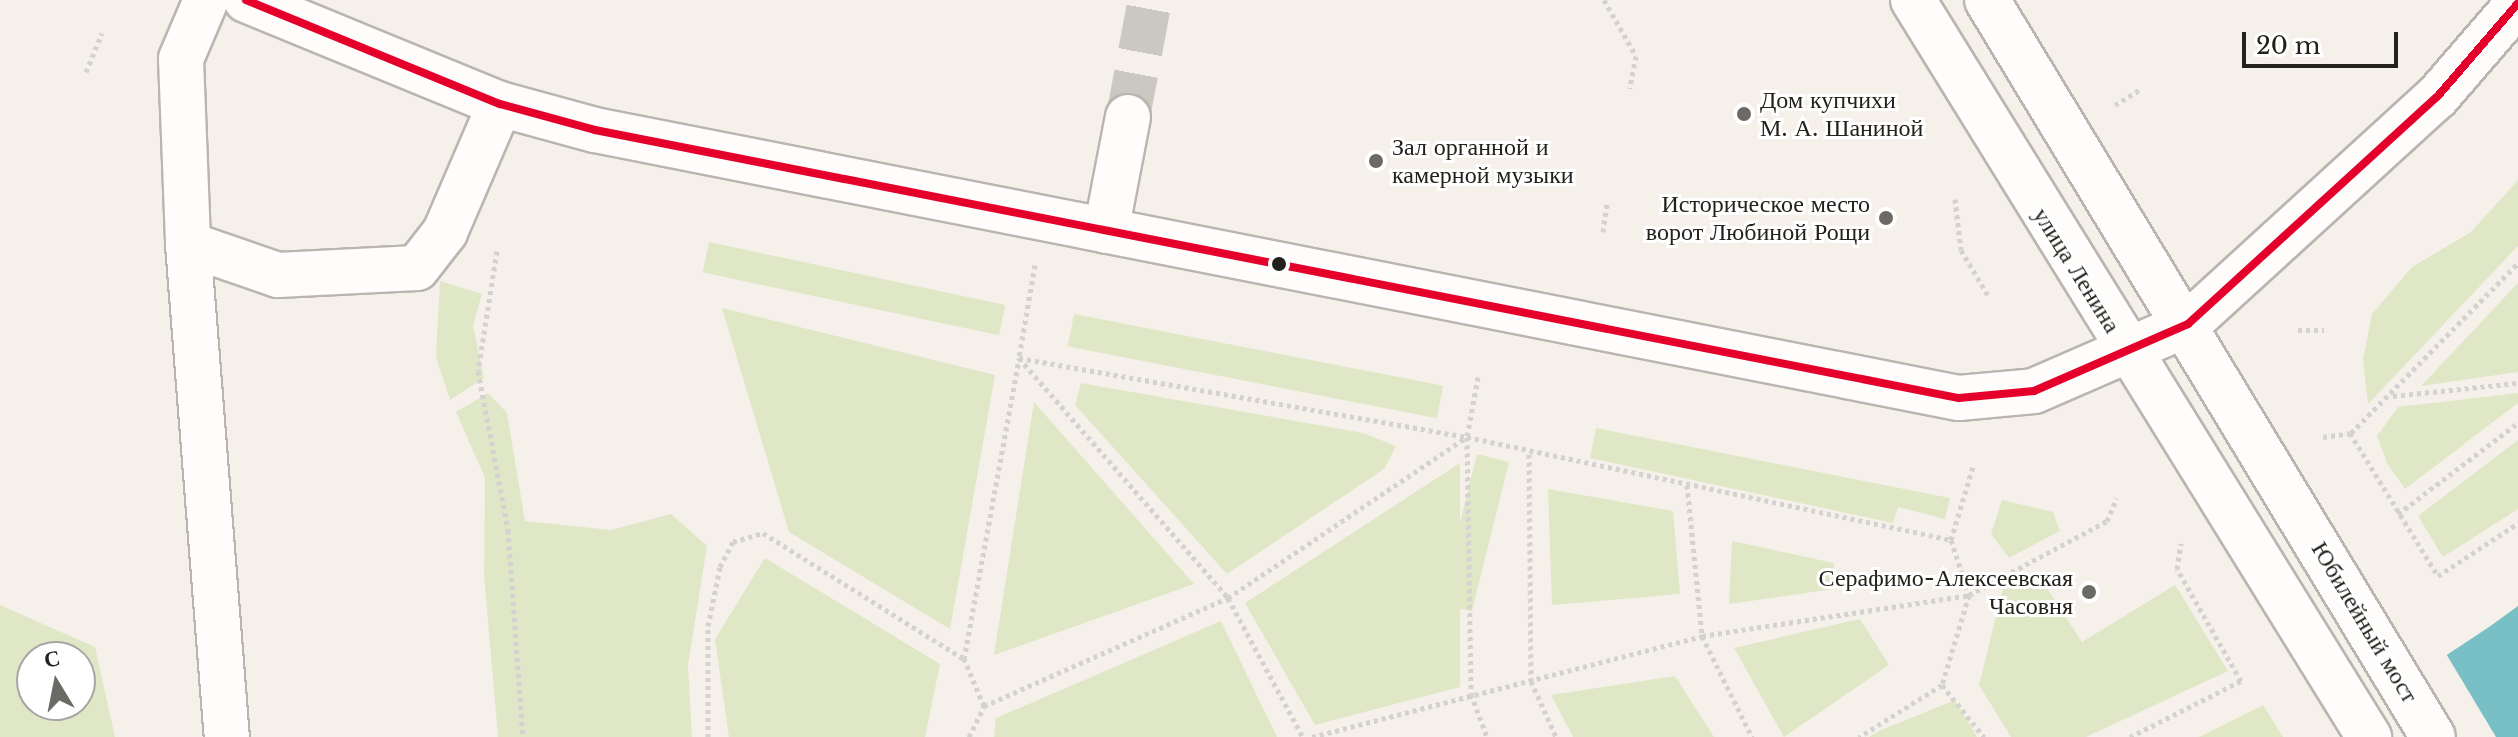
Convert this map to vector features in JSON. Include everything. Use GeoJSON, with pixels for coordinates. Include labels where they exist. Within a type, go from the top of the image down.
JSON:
{"type":"FeatureCollection","features":[{"type":"Feature","properties":{"kind":"street"},"geometry":{"type":"LineString","coordinates":[[206,0],[181,59],[188,244],[227,737]]}},
{"type":"Feature","properties":{"kind":"street"},"geometry":{"type":"LineString","coordinates":[[246,0],[500,104],[595,130],[1959,398],[2034,391],[2129,354],[2188,324],[2437,97],[2518,3]]}},
{"type":"Feature","properties":{"kind":"street","name":"улица Ленина"},"geometry":{"type":"LineString","coordinates":[[1913,0],[2129,354],[2248,536],[2369,737]]}},
{"type":"Feature","properties":{"kind":"street"},"geometry":{"type":"LineString","coordinates":[[1987,0],[2188,324]]}},
{"type":"Feature","properties":{"kind":"street"},"geometry":{"type":"LineString","coordinates":[[188,244],[278,275],[417,268],[445,232],[500,104]]}},
{"type":"Feature","properties":{"kind":"street"},"geometry":{"type":"LineString","coordinates":[[1106,231],[1128,117]]}},
{"type":"Feature","properties":{"kind":"street","name":"Юбилейный мост"},"geometry":{"type":"LineString","coordinates":[[2188,324],[2433,737]]}},
{"type":"Feature","properties":{"kind":"path"},"geometry":{"type":"LineString","coordinates":[[1604,0],[1636,56],[1630,88]]}},
{"type":"Feature","properties":{"kind":"path"},"geometry":{"type":"LineString","coordinates":[[86,72],[102,33]]}},
{"type":"Feature","properties":{"kind":"path"},"geometry":{"type":"LineString","coordinates":[[2115,105],[2141,89]]}},
{"type":"Feature","properties":{"kind":"path"},"geometry":{"type":"LineString","coordinates":[[1955,199],[1961,250],[1989,297]]}},
{"type":"Feature","properties":{"kind":"path"},"geometry":{"type":"LineString","coordinates":[[1603,232],[1607,203]]}},
{"type":"Feature","properties":{"kind":"path"},"geometry":{"type":"LineString","coordinates":[[984,706],[964,659],[1043,220]]}},
{"type":"Feature","properties":{"kind":"path"},"geometry":{"type":"LineString","coordinates":[[497,251],[478,371],[508,530],[523,737]]}},
{"type":"Feature","properties":{"kind":"path"},"geometry":{"type":"LineString","coordinates":[[2323,437],[2350,433],[2393,396],[2518,263]]}},
{"type":"Feature","properties":{"kind":"path"},"geometry":{"type":"LineString","coordinates":[[2298,330],[2324,330]]}},
{"type":"Feature","properties":{"kind":"path"},"geometry":{"type":"LineString","coordinates":[[1019,358],[1467,437],[1529,454],[1951,540]]}},
{"type":"Feature","properties":{"kind":"path"},"geometry":{"type":"LineString","coordinates":[[1019,358],[1228,598],[1303,737]]}},
{"type":"Feature","properties":{"kind":"path"},"geometry":{"type":"LineString","coordinates":[[1478,377],[1467,437],[1471,694],[1487,737]]}},
{"type":"Feature","properties":{"kind":"path"},"geometry":{"type":"LineString","coordinates":[[2393,396],[2518,383]]}},
{"type":"Feature","properties":{"kind":"path"},"geometry":{"type":"LineString","coordinates":[[2398,514],[2518,423]]}},
{"type":"Feature","properties":{"kind":"path"},"geometry":{"type":"LineString","coordinates":[[2350,433],[2438,576],[2518,523]]}},
{"type":"Feature","properties":{"kind":"path"},"geometry":{"type":"LineString","coordinates":[[969,737],[984,706],[1228,598],[1467,437]]}},
{"type":"Feature","properties":{"kind":"path"},"geometry":{"type":"LineString","coordinates":[[1529,454],[1531,681],[1556,737]]}},
{"type":"Feature","properties":{"kind":"path"},"geometry":{"type":"LineString","coordinates":[[1859,737],[1942,685],[1969,595],[1951,540],[1973,466]]}},
{"type":"Feature","properties":{"kind":"path"},"geometry":{"type":"LineString","coordinates":[[1687,485],[1702,636],[1752,737]]}},
{"type":"Feature","properties":{"kind":"path"},"geometry":{"type":"LineString","coordinates":[[1312,737],[1702,636],[1969,595],[2107,521],[2117,498]]}},
{"type":"Feature","properties":{"kind":"path"},"geometry":{"type":"LineString","coordinates":[[708,737],[708,626],[720,567],[733,542],[763,533],[964,659]]}},
{"type":"Feature","properties":{"kind":"path"},"geometry":{"type":"LineString","coordinates":[[2130,737],[2241,681],[2177,569],[2181,543]]}},
{"type":"Feature","properties":{"kind":"path"},"geometry":{"type":"LineString","coordinates":[[1942,685],[1984,737]]}},
{"type":"Feature","properties":{"kind":"green space"},"geometry":{"type":"Polygon","coordinates":[[[2518,180],[2518,246],[2368,404],[2363,360],[2372,314],[2412,267],[2471,232],[2518,180]]]}},
{"type":"Feature","properties":{"kind":"green space"},"geometry":{"type":"Polygon","coordinates":[[[709,242],[1005,305],[999,335],[703,272],[709,242]]]}},
{"type":"Feature","properties":{"kind":"green space"},"geometry":{"type":"Polygon","coordinates":[[[440,281],[482,294],[473,325],[484,378],[450,400],[436,357],[440,281]]]}},
{"type":"Feature","properties":{"kind":"green space"},"geometry":{"type":"Polygon","coordinates":[[[2518,283],[2518,372],[2421,386],[2518,283]]]}},
{"type":"Feature","properties":{"kind":"green space"},"geometry":{"type":"Polygon","coordinates":[[[722,308],[995,375],[950,629],[789,532],[722,308]]]}},
{"type":"Feature","properties":{"kind":"green space"},"geometry":{"type":"Polygon","coordinates":[[[1074,314],[1443,386],[1437,418],[1068,346],[1074,314]]]}},
{"type":"Feature","properties":{"kind":"green space"},"geometry":{"type":"Polygon","coordinates":[[[1081,383],[1363,433],[1396,446],[1384,469],[1227,574],[1075,405],[1081,383]]]}},
{"type":"Feature","properties":{"kind":"green space"},"geometry":{"type":"Polygon","coordinates":[[[488,393],[507,413],[525,521],[611,530],[671,514],[707,546],[688,665],[692,737],[498,737],[484,575],[485,478],[456,412],[488,393]]]}},
{"type":"Feature","properties":{"kind":"green space"},"geometry":{"type":"Polygon","coordinates":[[[2518,393],[2518,403],[2405,489],[2387,463],[2377,436],[2398,407],[2518,393]]]}},
{"type":"Feature","properties":{"kind":"green space"},"geometry":{"type":"Polygon","coordinates":[[[1034,402],[1194,584],[994,655],[1034,402]]]}},
{"type":"Feature","properties":{"kind":"green space"},"geometry":{"type":"Polygon","coordinates":[[[1596,428],[1950,498],[1945,519],[1898,507],[1893,523],[1590,458],[1596,428]]]}},
{"type":"Feature","properties":{"kind":"green space"},"geometry":{"type":"Polygon","coordinates":[[[2518,440],[2518,509],[2443,557],[2418,516],[2518,440]]]}},
{"type":"Feature","properties":{"kind":"green space"},"geometry":{"type":"Polygon","coordinates":[[[1477,454],[1509,462],[1472,611],[1440,603],[1477,454]]]}},
{"type":"Feature","properties":{"kind":"green space"},"geometry":{"type":"Polygon","coordinates":[[[1460,463],[1460,687],[1315,725],[1245,603],[1460,463]]]}},
{"type":"Feature","properties":{"kind":"green space"},"geometry":{"type":"Polygon","coordinates":[[[1548,489],[1673,511],[1680,594],[1552,605],[1548,489]]]}},
{"type":"Feature","properties":{"kind":"green space"},"geometry":{"type":"Polygon","coordinates":[[[2002,500],[2053,512],[2060,531],[2009,558],[1991,534],[2002,500]]]}},
{"type":"Feature","properties":{"kind":"green space"},"geometry":{"type":"Polygon","coordinates":[[[1732,541],[1834,563],[1833,589],[1729,604],[1732,541]]]}},
{"type":"Feature","properties":{"kind":"green space"},"geometry":{"type":"Polygon","coordinates":[[[765,558],[940,664],[925,737],[729,737],[715,639],[765,558]]]}},
{"type":"Feature","properties":{"kind":"green space"},"geometry":{"type":"Polygon","coordinates":[[[2038,574],[2082,642],[2175,585],[2228,671],[2086,737],[2011,737],[1979,685],[2003,588],[2038,574]]]}},
{"type":"Feature","properties":{"kind":"green space"},"geometry":{"type":"Polygon","coordinates":[[[0,605],[81,641],[16,641],[16,721],[96,721],[96,652],[115,737],[0,737],[0,605]]]}},
{"type":"Feature","properties":{"kind":"green space"},"geometry":{"type":"Polygon","coordinates":[[[1860,619],[1889,665],[1784,737],[1734,648],[1860,619]]]}},
{"type":"Feature","properties":{"kind":"green space"},"geometry":{"type":"Polygon","coordinates":[[[1221,621],[1277,737],[994,737],[996,718],[1221,621]]]}},
{"type":"Feature","properties":{"kind":"green space"},"geometry":{"type":"Polygon","coordinates":[[[1675,676],[1714,737],[1573,737],[1551,695],[1675,676]]]}},
{"type":"Feature","properties":{"kind":"green space"},"geometry":{"type":"Polygon","coordinates":[[[1955,700],[1977,737],[1869,737],[1879,731],[1955,700]]]}},
{"type":"Feature","properties":{"kind":"green space"},"geometry":{"type":"Polygon","coordinates":[[[2263,705],[2283,737],[2199,737],[2263,705]]]}},
{"type":"Feature","properties":{"kind":"water"},"geometry":{"type":"Polygon","coordinates":[[[2518,606],[2518,737],[2323,737],[2489,627],[2518,606]]]}},
{"type":"Feature","properties":{"kind":"pier"},"geometry":{"type":"Polygon","coordinates":[[[2445,652],[2496,737],[2319,737],[2321,734],[2445,652]]]}},
{"type":"Feature","properties":{"kind":"tunnel"},"geometry":{"type":"LineString","coordinates":[[1128,117],[1150,0]]}},
{"type":"Feature","properties":{"kind":"transit line"},"geometry":{"type":"LineString","coordinates":[[246,0],[500,104],[595,130],[1959,398],[2034,391],[2188,324],[2437,97],[2518,3]]}},
{"type":"Feature","properties":{"kind":"place","name":"Дом купчихи М. А. Шаниной"},"geometry":{"type":"Point","coordinates":[1744,114]}},
{"type":"Feature","properties":{"kind":"place","name":"Зал органной и камерной музыки"},"geometry":{"type":"Point","coordinates":[1376,161]}},
{"type":"Feature","properties":{"kind":"place","name":"Историческое место ворот Любиной Рощи"},"geometry":{"type":"Point","coordinates":[1886,218]}},
{"type":"Feature","properties":{"kind":"place","name":"Серафимо-Алексеевская Часовня"},"geometry":{"type":"Point","coordinates":[2089,592]}}]}
